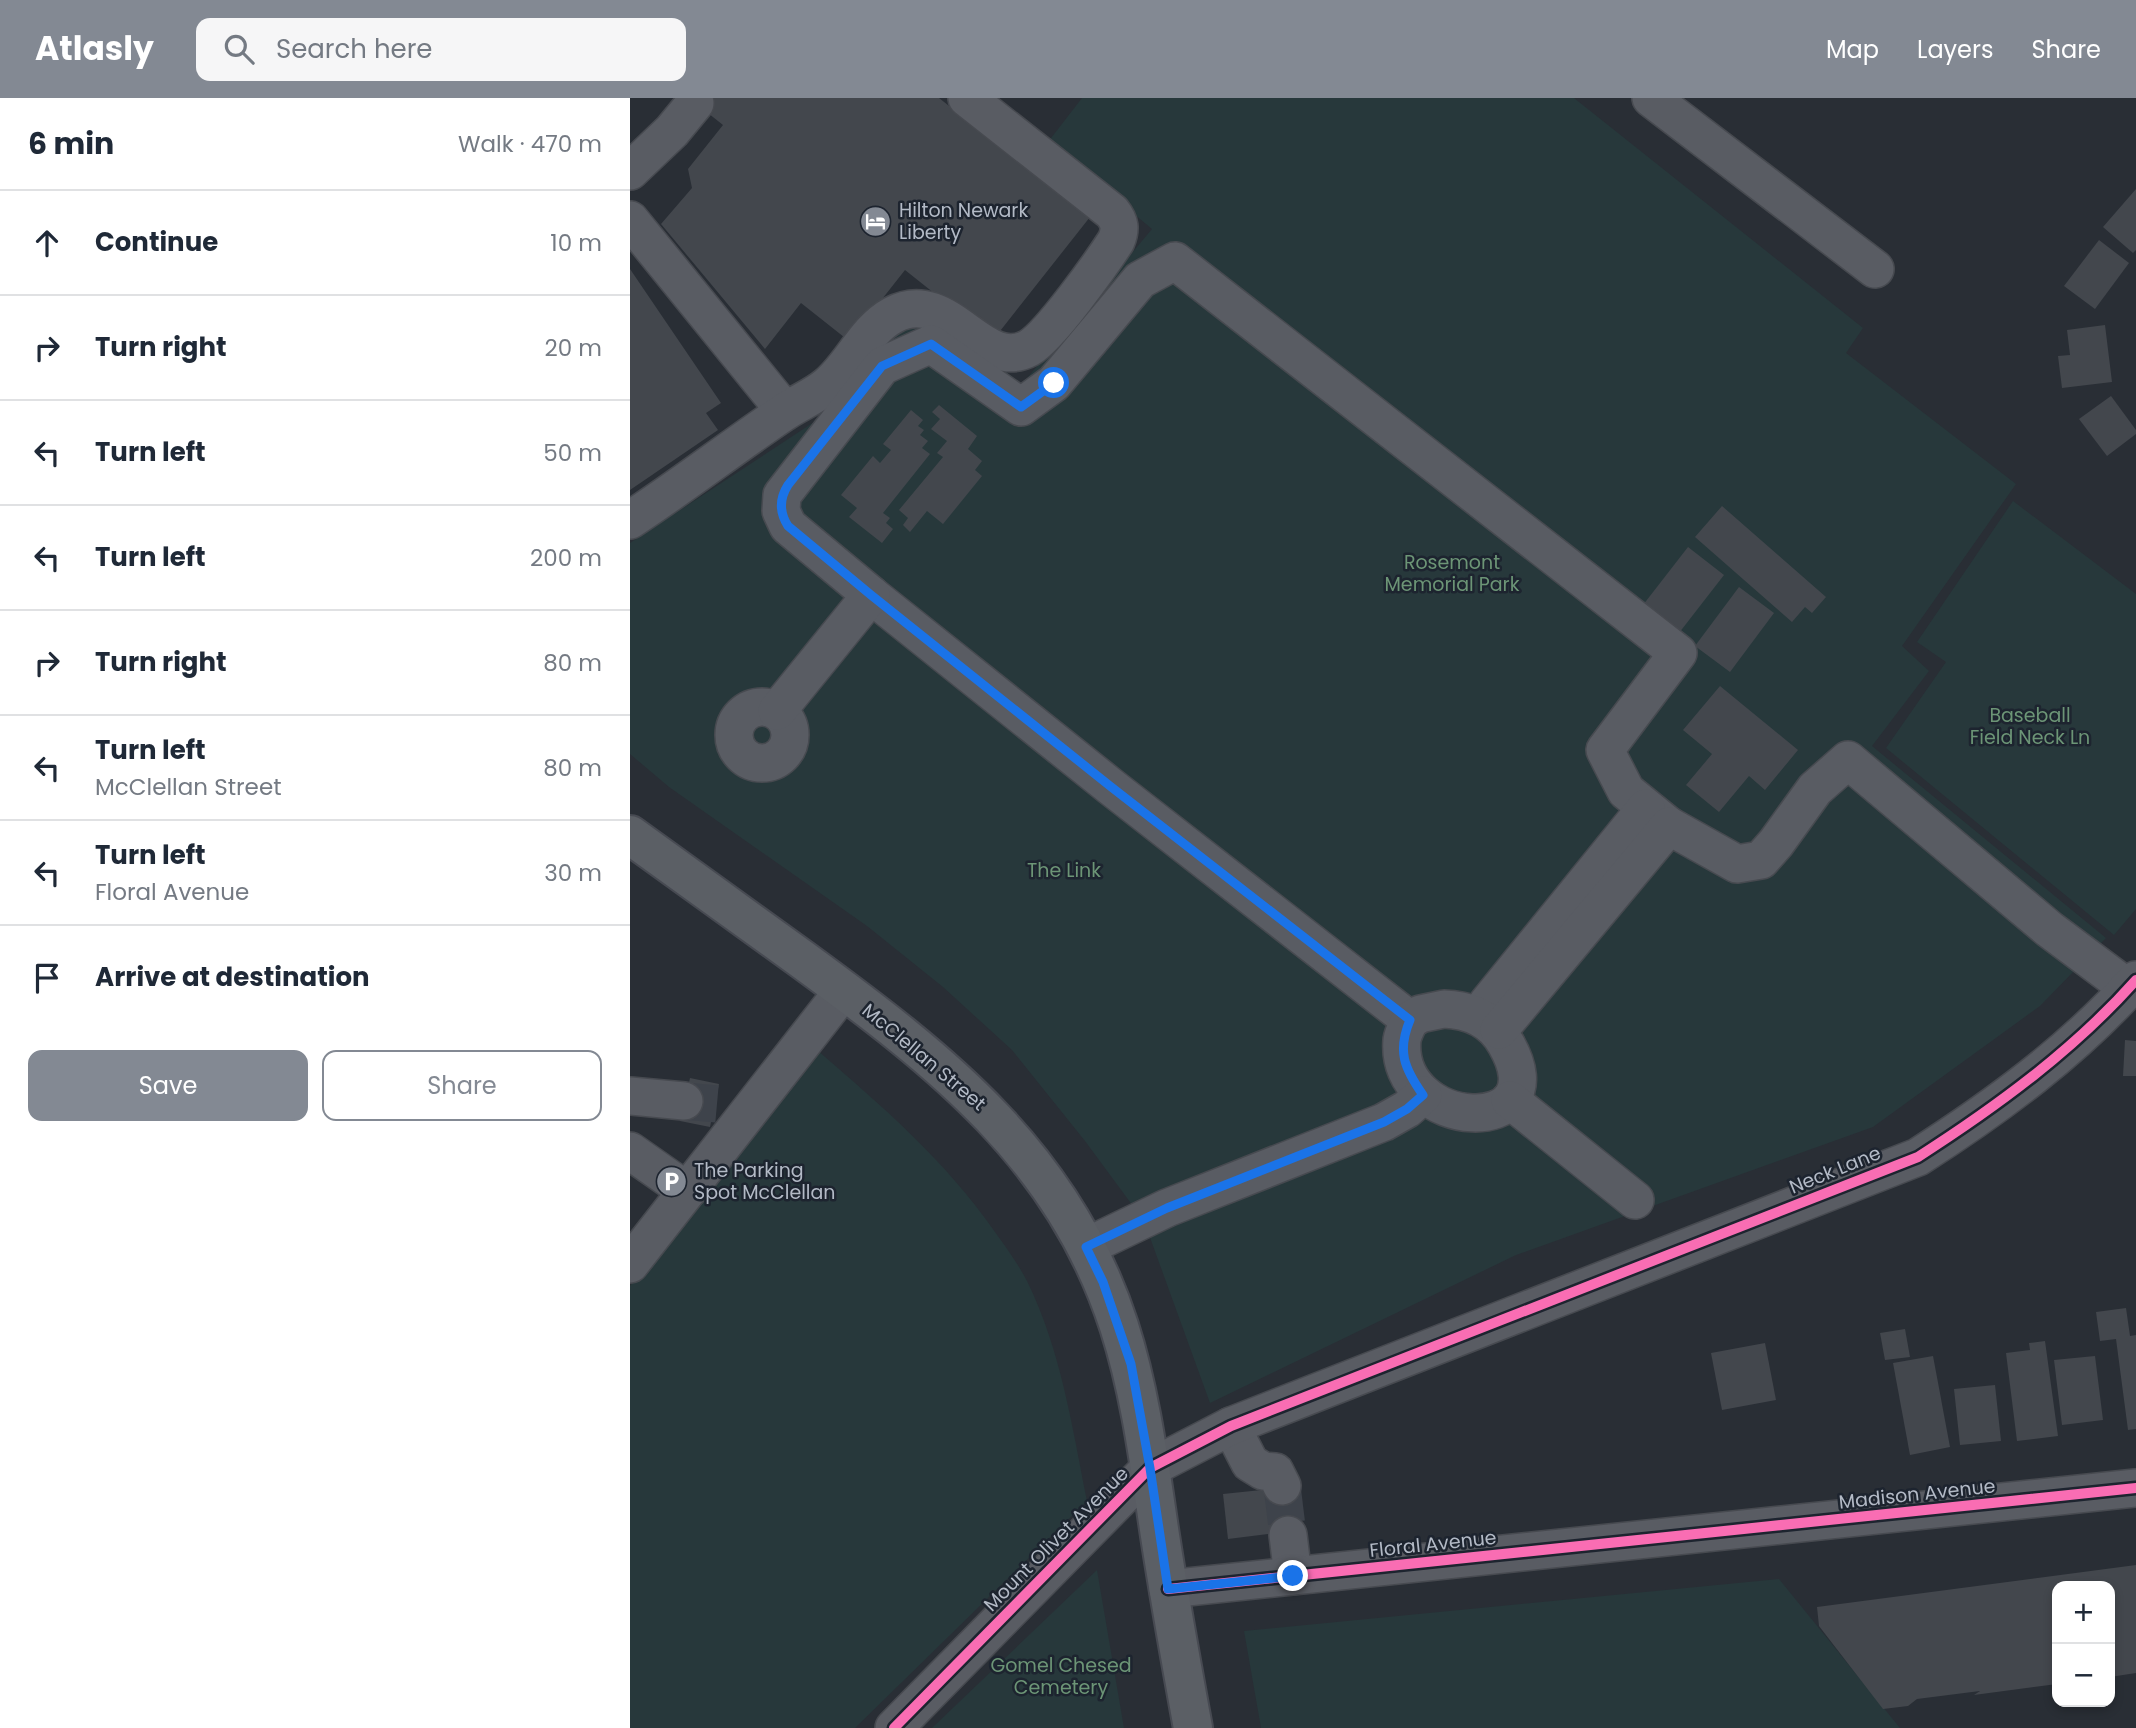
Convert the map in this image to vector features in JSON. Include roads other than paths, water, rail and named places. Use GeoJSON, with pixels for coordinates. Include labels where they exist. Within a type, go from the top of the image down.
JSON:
{"type":"FeatureCollection","features":[{"type":"Feature","properties":{"kind":"main road","name":"McClellan Street"},"geometry":{"type":"LineString","coordinates":[[630,835],[844,990],[935,1061],[991,1114],[1043,1178],[1086,1247],[1107,1292],[1131,1364],[1193,1728]]}},
{"type":"Feature","properties":{"kind":"street"},"geometry":{"type":"LineString","coordinates":[[630,520],[785,411],[832,382],[867,339],[894,314],[920,310],[935,312],[946,316],[987,347],[1001,352],[1027,349],[1048,331],[1116,241],[1120,231],[1118,220],[1112,212],[967,98]]}},
{"type":"Feature","properties":{"kind":"street"},"geometry":{"type":"LineString","coordinates":[[1651,98],[1875,269]]}},
{"type":"Feature","properties":{"kind":"street"},"geometry":{"type":"LineString","coordinates":[[630,171],[672,131],[695,103]]}},
{"type":"Feature","properties":{"kind":"street"},"geometry":{"type":"LineString","coordinates":[[630,220],[785,411]]}},
{"type":"Feature","properties":{"kind":"street"},"geometry":{"type":"LineString","coordinates":[[1410,1020],[1110,786],[788,526],[783,519],[782,495],[882,366],[931,344],[1021,407],[1054,383],[1140,280],[1175,261],[1678,653],[1605,750],[1626,791],[1657,817],[1737,864],[1760,860],[1776,843],[1815,789],[1848,760],[2049,929],[2133,985]]}},
{"type":"Feature","properties":{"kind":"street"},"geometry":{"type":"LineString","coordinates":[[777,711],[871,595]]}},
{"type":"Feature","properties":{"kind":"street"},"geometry":{"type":"LineString","coordinates":[[1488,1023],[1657,817]]}},
{"type":"Feature","properties":{"kind":"street","name":"Neck Lane"},"geometry":{"type":"LineString","coordinates":[[1503,1321],[1918,1157],[2014,1090],[2105,1015],[2133,985]]}},
{"type":"Feature","properties":{"kind":"street"},"geometry":{"type":"LineString","coordinates":[[630,1264],[844,990]]}},
{"type":"Feature","properties":{"kind":"street"},"geometry":{"type":"LineString","coordinates":[[1444,1009],[1460,1010],[1488,1023],[1515,1065],[1517,1081],[1510,1100],[1501,1110],[1479,1115],[1463,1113],[1423,1095],[1404,1062],[1402,1038],[1410,1020],[1420,1014],[1444,1009]]}},
{"type":"Feature","properties":{"kind":"street"},"geometry":{"type":"LineString","coordinates":[[1086,1247],[1167,1208],[1384,1122],[1407,1109],[1423,1095]]}},
{"type":"Feature","properties":{"kind":"street"},"geometry":{"type":"LineString","coordinates":[[630,1096],[700,1102],[758,1100]]}},
{"type":"Feature","properties":{"kind":"street"},"geometry":{"type":"LineString","coordinates":[[1510,1100],[1635,1200]]}},
{"type":"Feature","properties":{"kind":"street"},"geometry":{"type":"LineString","coordinates":[[630,1151],[687,1191]]}},
{"type":"Feature","properties":{"kind":"street","name":"Mount Olivet Avenue"},"geometry":{"type":"LineString","coordinates":[[894,1728],[1150,1468],[1231,1426],[1503,1321]]}},
{"type":"Feature","properties":{"kind":"street"},"geometry":{"type":"LineString","coordinates":[[1231,1426],[1250,1463],[1263,1471],[1275,1472],[1282,1486]]}},
{"type":"Feature","properties":{"kind":"street","name":"Madison Avenue"},"geometry":{"type":"LineString","coordinates":[[1702,1535],[2136,1488]]}},
{"type":"Feature","properties":{"kind":"street"},"geometry":{"type":"LineString","coordinates":[[1288,1535],[1293,1576]]}},
{"type":"Feature","properties":{"kind":"street","name":"Floral Avenue"},"geometry":{"type":"LineString","coordinates":[[1168,1589],[1702,1535]]}},
{"type":"Feature","properties":{"kind":"tunnel"},"geometry":{"type":"LineString","coordinates":[[684,1101],[717,1104]]}},
{"type":"Feature","properties":{"kind":"tunnel"},"geometry":{"type":"LineString","coordinates":[[1282,1486],[1288,1535]]}},
{"type":"Feature","properties":{"kind":"place","name":"Hilton Newark Liberty"},"geometry":{"type":"Point","coordinates":[876,221]}},
{"type":"Feature","properties":{"kind":"place","name":"The Parking Spot McClellan"},"geometry":{"type":"Point","coordinates":[671,1181]}},
{"type":"Feature","properties":{"kind":"park label","name":"Rosemont Memorial Park"},"geometry":{"type":"Point","coordinates":[1452,573]}},
{"type":"Feature","properties":{"kind":"park label","name":"Baseball Field Neck Ln"},"geometry":{"type":"Point","coordinates":[2030,726]}},
{"type":"Feature","properties":{"kind":"park label","name":"The Link"},"geometry":{"type":"Point","coordinates":[1064,870]}},
{"type":"Feature","properties":{"kind":"park label","name":"Gomel Chesed Cemetery"},"geometry":{"type":"Point","coordinates":[1061,1676]}}]}
